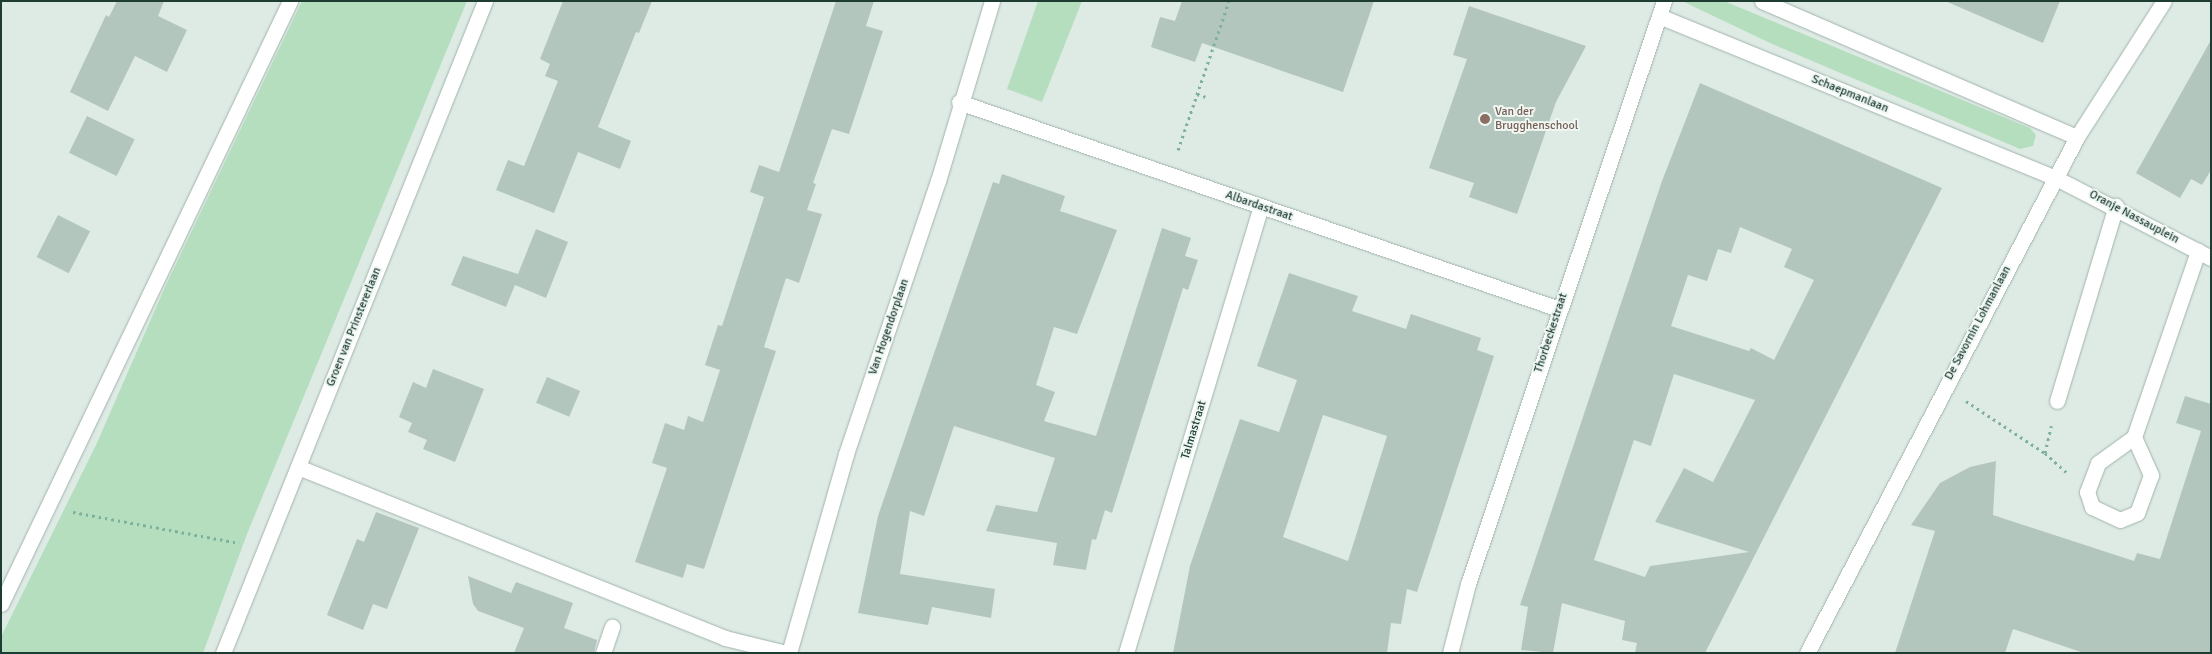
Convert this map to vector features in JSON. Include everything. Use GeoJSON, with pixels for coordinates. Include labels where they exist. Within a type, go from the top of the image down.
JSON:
{"type":"FeatureCollection","features":[{"type":"Feature","properties":{"kind":"street"},"geometry":{"type":"LineString","coordinates":[[1,604],[290,1]]}},
{"type":"Feature","properties":{"kind":"street","name":"Groen van Prinstererlaan"},"geometry":{"type":"LineString","coordinates":[[223,653],[485,1]]}},
{"type":"Feature","properties":{"kind":"street","name":"Van Hogendorplaan"},"geometry":{"type":"LineString","coordinates":[[787,653],[846,454],[938,181],[959,102],[992,1]]}},
{"type":"Feature","properties":{"kind":"street"},"geometry":{"type":"LineString","coordinates":[[1659,16],[1664,1]]}},
{"type":"Feature","properties":{"kind":"street"},"geometry":{"type":"LineString","coordinates":[[1762,1],[2077,137]]}},
{"type":"Feature","properties":{"kind":"street","name":"De Savornin Lohmanlaan"},"geometry":{"type":"LineString","coordinates":[[1807,653],[1944,386],[2077,137],[2164,1]]}},
{"type":"Feature","properties":{"kind":"street","name":"Schaepmanlaan"},"geometry":{"type":"LineString","coordinates":[[1659,16],[2056,178]]}},
{"type":"Feature","properties":{"kind":"street","name":"Thorbeckestraat"},"geometry":{"type":"LineString","coordinates":[[1450,653],[1468,584],[1659,16]]}},
{"type":"Feature","properties":{"kind":"street","name":"Albardastraat"},"geometry":{"type":"LineString","coordinates":[[959,102],[1559,309]]}},
{"type":"Feature","properties":{"kind":"street","name":"Oranje Nassauplein"},"geometry":{"type":"LineString","coordinates":[[2056,178],[2116,206],[2204,255]]}},
{"type":"Feature","properties":{"kind":"street"},"geometry":{"type":"LineString","coordinates":[[2057,400],[2116,206]]}},
{"type":"Feature","properties":{"kind":"street","name":"Talmastraat"},"geometry":{"type":"LineString","coordinates":[[1126,653],[1261,207]]}},
{"type":"Feature","properties":{"kind":"street"},"geometry":{"type":"LineString","coordinates":[[2134,437],[2151,475],[2137,513],[2120,520],[2092,507],[2087,492],[2098,463],[2134,437],[2204,255]]}},
{"type":"Feature","properties":{"kind":"street"},"geometry":{"type":"LineString","coordinates":[[298,467],[724,638],[787,653]]}},
{"type":"Feature","properties":{"kind":"street"},"geometry":{"type":"LineString","coordinates":[[603,653],[612,627]]}},
{"type":"Feature","properties":{"kind":"path"},"geometry":{"type":"LineString","coordinates":[[1169,174],[1229,1]]}},
{"type":"Feature","properties":{"kind":"path"},"geometry":{"type":"LineString","coordinates":[[1197,94],[1206,97]]}},
{"type":"Feature","properties":{"kind":"path"},"geometry":{"type":"LineString","coordinates":[[1944,386],[2045,453],[2087,492]]}},
{"type":"Feature","properties":{"kind":"path"},"geometry":{"type":"LineString","coordinates":[[48,507],[265,548]]}},
{"type":"Feature","properties":{"kind":"green space"},"geometry":{"type":"Polygon","coordinates":[[[302,1],[467,1],[247,534],[203,653],[1,653],[1,637],[96,445],[165,287],[302,1]]]}},
{"type":"Feature","properties":{"kind":"green space"},"geometry":{"type":"Polygon","coordinates":[[[1038,1],[1082,1],[1042,102],[1007,89],[1038,1]]]}},
{"type":"Feature","properties":{"kind":"green space"},"geometry":{"type":"Polygon","coordinates":[[[1682,1],[1724,1],[2030,128],[2036,135],[2033,146],[2020,149],[1770,43],[1682,1]]]}},
{"type":"Feature","properties":{"kind":"building"},"geometry":{"type":"Polygon","coordinates":[[[117,1],[164,1],[158,16],[187,30],[167,72],[135,56],[108,111],[70,92],[106,15],[109,17],[117,1]]]}},
{"type":"Feature","properties":{"kind":"building"},"geometry":{"type":"Polygon","coordinates":[[[563,1],[652,1],[639,33],[636,32],[598,127],[631,141],[620,169],[578,152],[554,213],[496,190],[508,160],[524,166],[558,81],[545,76],[550,64],[540,59],[563,1]]]}},
{"type":"Feature","properties":{"kind":"building"},"geometry":{"type":"Polygon","coordinates":[[[836,1],[874,1],[866,26],[883,31],[849,134],[832,129],[813,183],[816,184],[807,210],[822,214],[799,283],[786,278],[764,347],[776,351],[704,569],[687,564],[683,578],[635,562],[667,468],[652,463],[665,423],[684,430],[688,416],[703,422],[720,370],[705,365],[718,325],[722,326],[764,197],[750,192],[759,165],[779,172],[836,1]]]}},
{"type":"Feature","properties":{"kind":"building"},"geometry":{"type":"Polygon","coordinates":[[[1182,1],[1374,1],[1343,92],[1202,43],[1195,62],[1151,47],[1160,17],[1175,21],[1182,1]]]}},
{"type":"Feature","properties":{"kind":"building"},"geometry":{"type":"Polygon","coordinates":[[[1945,1],[2060,1],[2043,43],[1945,1]]]}},
{"type":"Feature","properties":{"kind":"building"},"geometry":{"type":"Polygon","coordinates":[[[1469,6],[1586,46],[1556,102],[1517,214],[1469,197],[1474,183],[1429,168],[1467,59],[1453,55],[1469,6]]]}},
{"type":"Feature","properties":{"kind":"building"},"geometry":{"type":"Polygon","coordinates":[[[2211,40],[2211,170],[2202,185],[2191,179],[2180,198],[2136,173],[2211,40]]]}},
{"type":"Feature","properties":{"kind":"building"},"geometry":{"type":"Polygon","coordinates":[[[1700,83],[1942,188],[1705,653],[1635,653],[1637,643],[1622,640],[1625,621],[1562,603],[1553,653],[1521,650],[1528,607],[1520,605],[1662,181],[1700,83]],[[1740,227],[1731,253],[1718,249],[1707,281],[1688,275],[1671,326],[1749,351],[1751,348],[1774,360],[1814,280],[1784,267],[1792,249],[1740,227]],[[1674,374],[1651,446],[1634,440],[1594,560],[1645,577],[1650,566],[1749,552],[1655,522],[1684,468],[1713,482],[1755,400],[1674,374]]]}},
{"type":"Feature","properties":{"kind":"building"},"geometry":{"type":"Polygon","coordinates":[[[87,116],[135,139],[117,176],[69,153],[87,116]]]}},
{"type":"Feature","properties":{"kind":"building"},"geometry":{"type":"Polygon","coordinates":[[[1002,174],[1065,196],[1060,211],[1117,230],[1077,334],[1054,327],[1036,385],[1055,392],[1044,421],[1096,436],[1162,228],[1191,238],[1185,256],[1198,260],[1188,290],[1183,288],[1112,513],[1105,510],[1096,540],[1092,539],[1086,570],[1053,565],[1057,543],[986,531],[996,505],[1037,512],[1055,458],[954,426],[924,516],[910,511],[900,574],[995,589],[991,618],[932,607],[928,625],[858,613],[878,516],[993,182],[999,184],[1002,174]]]}},
{"type":"Feature","properties":{"kind":"building"},"geometry":{"type":"Polygon","coordinates":[[[58,215],[90,231],[69,273],[37,257],[58,215]]]}},
{"type":"Feature","properties":{"kind":"building"},"geometry":{"type":"Polygon","coordinates":[[[536,229],[568,242],[546,298],[515,285],[506,307],[451,285],[463,256],[518,274],[536,229]]]}},
{"type":"Feature","properties":{"kind":"building"},"geometry":{"type":"Polygon","coordinates":[[[1289,273],[1358,296],[1352,311],[1406,329],[1411,314],[1481,338],[1477,350],[1494,356],[1417,592],[1407,589],[1401,624],[1391,623],[1387,653],[1173,653],[1190,566],[1240,419],[1279,432],[1297,380],[1257,366],[1289,273]],[[1323,415],[1283,537],[1348,561],[1387,436],[1323,415]]]}},
{"type":"Feature","properties":{"kind":"building"},"geometry":{"type":"Polygon","coordinates":[[[433,369],[484,389],[455,462],[423,449],[427,440],[408,432],[412,423],[399,417],[413,382],[426,388],[433,369]]]}},
{"type":"Feature","properties":{"kind":"building"},"geometry":{"type":"Polygon","coordinates":[[[547,377],[580,391],[569,417],[536,403],[547,377]]]}},
{"type":"Feature","properties":{"kind":"building"},"geometry":{"type":"Polygon","coordinates":[[[2185,396],[2211,404],[2211,653],[2084,653],[2013,629],[2005,653],[1895,653],[1935,531],[1911,525],[1940,483],[1970,467],[1996,461],[1993,515],[2134,561],[2137,553],[2160,559],[2201,431],[2176,423],[2185,396]]]}},
{"type":"Feature","properties":{"kind":"building"},"geometry":{"type":"Polygon","coordinates":[[[376,512],[419,528],[387,609],[373,604],[363,630],[327,615],[357,539],[364,542],[376,512]]]}},
{"type":"Feature","properties":{"kind":"building"},"geometry":{"type":"Polygon","coordinates":[[[468,576],[511,593],[516,582],[573,603],[564,628],[597,640],[594,653],[514,653],[524,628],[478,611],[473,604],[468,576]]]}},
{"type":"Feature","properties":{"kind":"place","name":"Van der Brugghenschool"},"geometry":{"type":"Point","coordinates":[1485,119]}}]}
